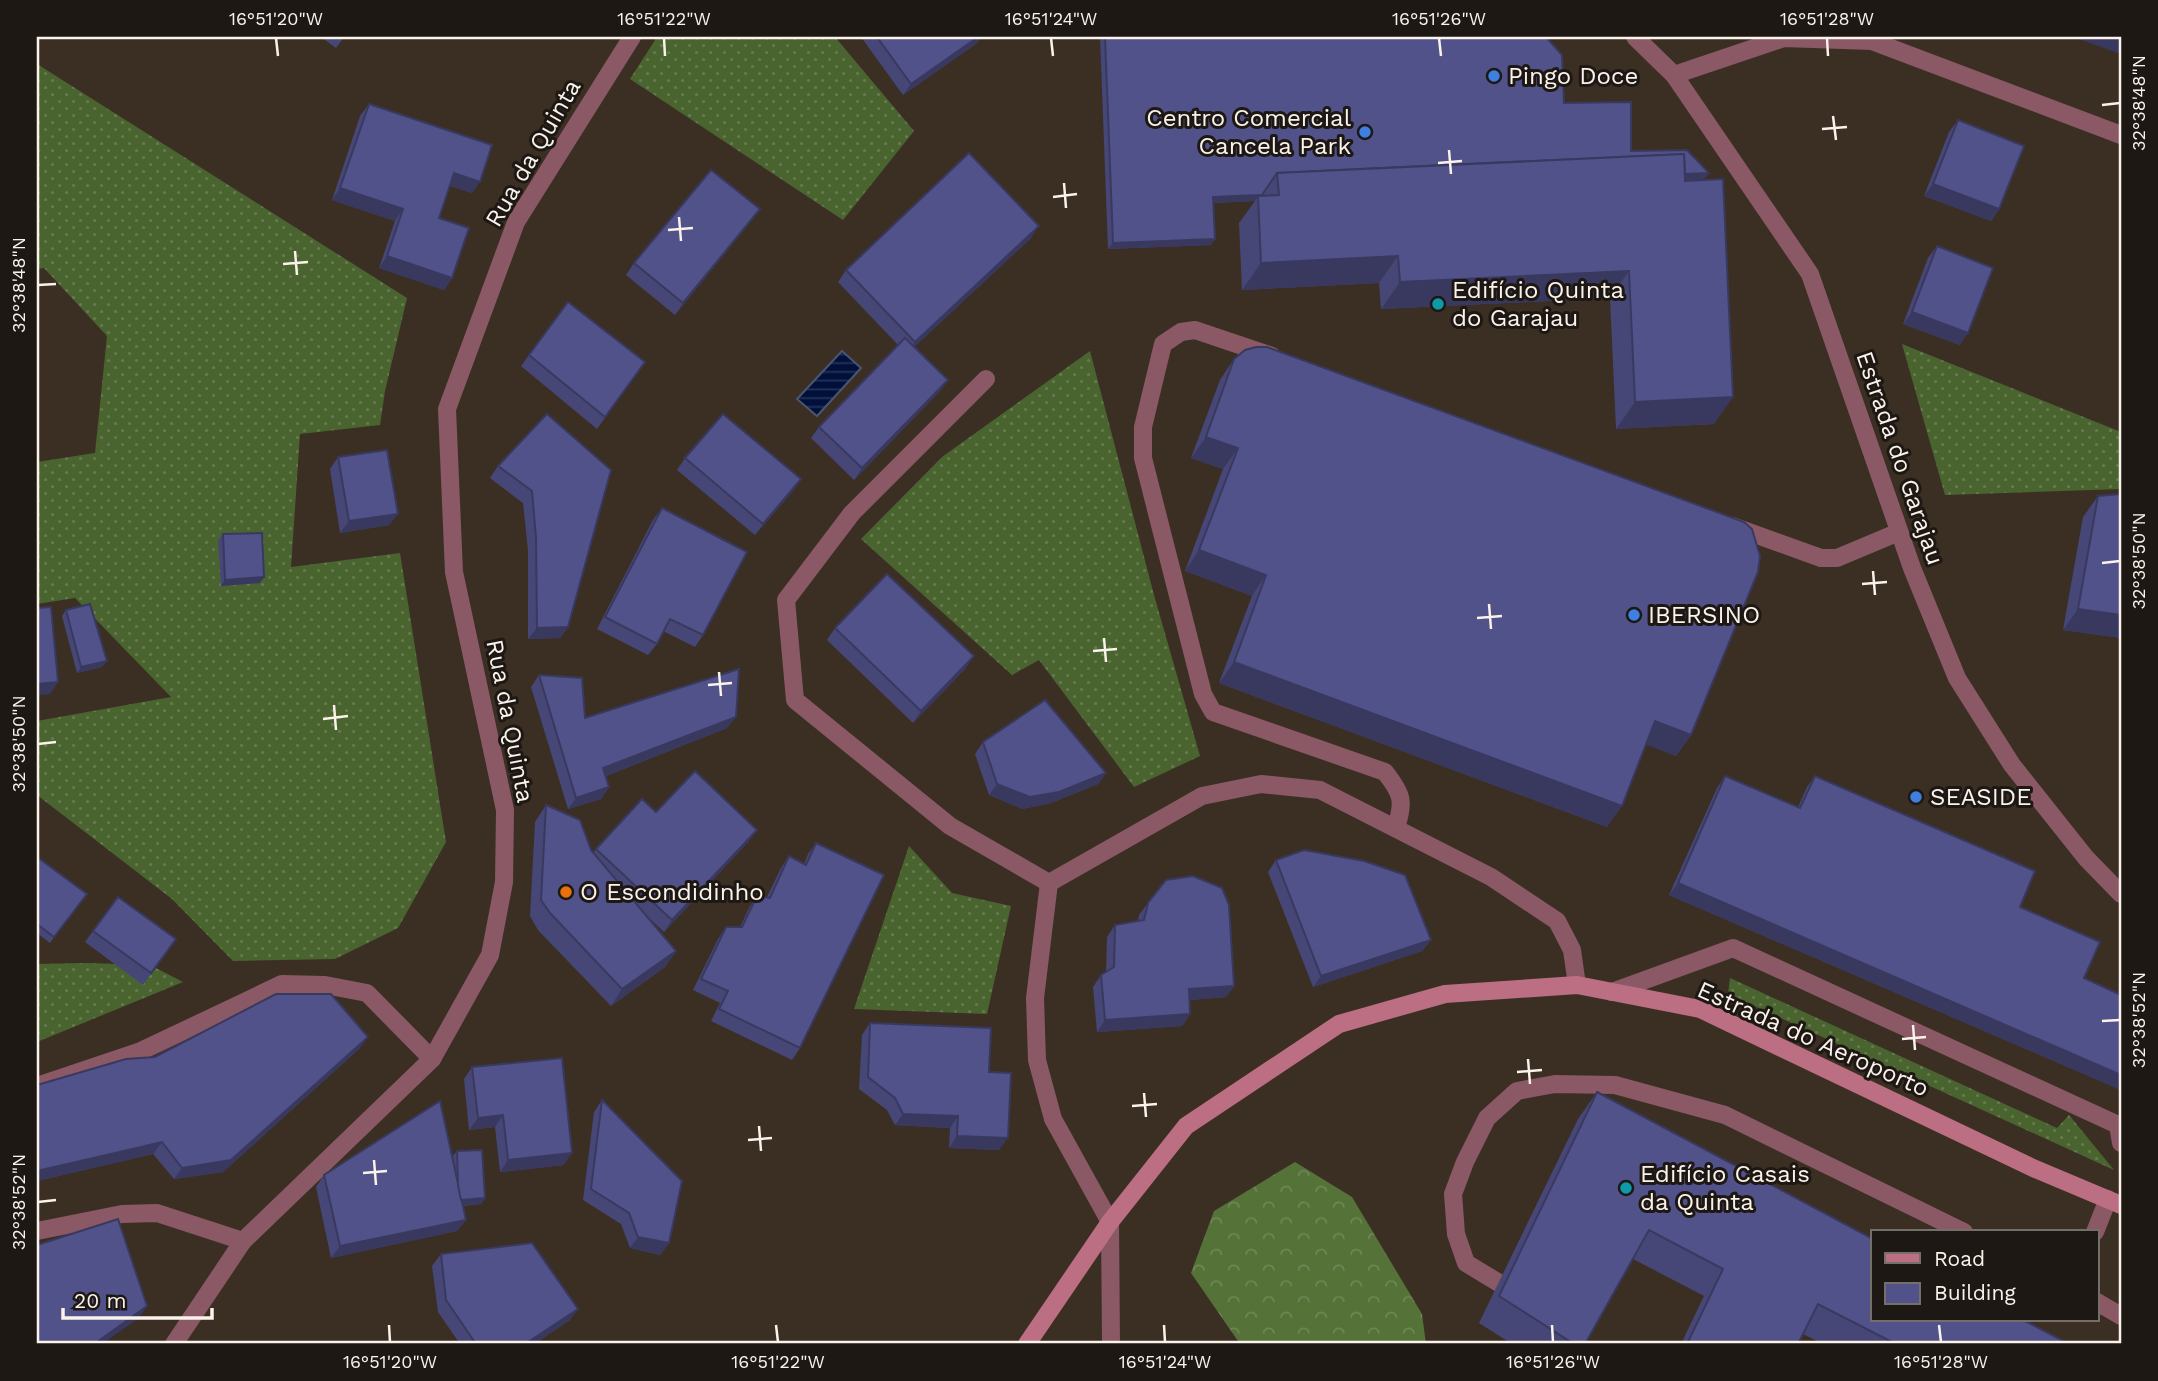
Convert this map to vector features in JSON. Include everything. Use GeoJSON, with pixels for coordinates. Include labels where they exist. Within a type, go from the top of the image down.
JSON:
{"type":"FeatureCollection","features":[{"type":"Feature","properties":{"kind":"main road","name":"Estrada do Aeroporto"},"geometry":{"type":"LineString","coordinates":[[1027,1344],[1110,1222],[1186,1126],[1339,1024],[1445,994],[1577,985],[1700,1009],[2021,1162],[2115,1202]]}},
{"type":"Feature","properties":{"kind":"street","name":"Rua da Quinta"},"geometry":{"type":"LineString","coordinates":[[174,1344],[243,1241],[432,1059],[490,956],[504,882],[505,810],[454,572],[447,409],[516,222],[632,37]]}},
{"type":"Feature","properties":{"kind":"street","name":"Estrada do Garajau"},"geometry":{"type":"LineString","coordinates":[[1635,37],[1674,75],[1810,274],[1899,532],[1957,678],[2012,765],[2085,858],[2121,894]]}},
{"type":"Feature","properties":{"kind":"street"},"geometry":{"type":"LineString","coordinates":[[1674,75],[1784,38],[1872,41],[2121,135]]}},
{"type":"Feature","properties":{"kind":"street"},"geometry":{"type":"LineString","coordinates":[[1285,361],[1195,330],[1181,332],[1163,344],[1143,427],[1143,458],[1203,694],[1213,712],[1385,772],[1401,796],[1402,807],[1396,828]]}},
{"type":"Feature","properties":{"kind":"street"},"geometry":{"type":"LineString","coordinates":[[986,379],[852,513],[786,600],[795,700],[950,826],[1049,883]]}},
{"type":"Feature","properties":{"kind":"street"},"geometry":{"type":"LineString","coordinates":[[1715,520],[1821,558],[1837,558],[1899,532]]}},
{"type":"Feature","properties":{"kind":"street"},"geometry":{"type":"LineString","coordinates":[[1049,883],[1202,796],[1261,784],[1320,790],[1491,877],[1557,921],[1572,950],[1577,985]]}},
{"type":"Feature","properties":{"kind":"street"},"geometry":{"type":"LineString","coordinates":[[1049,883],[1035,998],[1037,1060],[1053,1119],[1110,1222],[1111,1344]]}},
{"type":"Feature","properties":{"kind":"street"},"geometry":{"type":"LineString","coordinates":[[1612,992],[1733,948],[2118,1125],[2121,1143]]}},
{"type":"Feature","properties":{"kind":"street"},"geometry":{"type":"LineString","coordinates":[[37,1086],[141,1051],[282,984],[325,985],[367,993],[432,1059]]}},
{"type":"Feature","properties":{"kind":"street"},"geometry":{"type":"LineString","coordinates":[[1499,1283],[1466,1263],[1455,1234],[1453,1194],[1465,1162],[1487,1118],[1517,1091],[1555,1084],[1615,1086],[1725,1115],[1960,1230]]}},
{"type":"Feature","properties":{"kind":"street"},"geometry":{"type":"LineString","coordinates":[[2096,1230],[2115,1202]]}},
{"type":"Feature","properties":{"kind":"street"},"geometry":{"type":"LineString","coordinates":[[37,1231],[122,1214],[157,1213],[243,1241]]}},
{"type":"Feature","properties":{"kind":"street"},"geometry":{"type":"LineString","coordinates":[[2098,1302],[2121,1316]]}},
{"type":"Feature","properties":{"kind":"green space"},"geometry":{"type":"Polygon","coordinates":[[[657,37],[835,37],[914,131],[843,220],[630,79],[657,37]]]}},
{"type":"Feature","properties":{"kind":"green space"},"geometry":{"type":"Polygon","coordinates":[[[37,64],[407,298],[385,391],[380,425],[300,434],[291,567],[400,553],[446,842],[398,928],[335,959],[233,961],[172,899],[37,795],[37,721],[171,697],[75,598],[37,604],[37,462],[95,453],[107,336],[44,268],[37,269],[37,64]]]}},
{"type":"Feature","properties":{"kind":"green space"},"geometry":{"type":"Polygon","coordinates":[[[1902,344],[2121,432],[2121,489],[1945,495],[1902,344]]]}},
{"type":"Feature","properties":{"kind":"green space"},"geometry":{"type":"Polygon","coordinates":[[[1090,351],[1154,595],[1200,756],[1134,787],[1039,660],[1012,675],[861,539],[942,457],[1090,351]]]}},
{"type":"Feature","properties":{"kind":"green space"},"geometry":{"type":"Polygon","coordinates":[[[909,846],[952,893],[1011,906],[987,1014],[854,1009],[909,846]]]}},
{"type":"Feature","properties":{"kind":"green space"},"geometry":{"type":"Polygon","coordinates":[[[37,964],[150,965],[183,982],[37,1042],[37,964]]]}},
{"type":"Feature","properties":{"kind":"green space"},"geometry":{"type":"Polygon","coordinates":[[[1730,978],[2057,1128],[2069,1115],[2114,1170],[1728,994],[1730,978]]]}},
{"type":"Feature","properties":{"kind":"green space"},"geometry":{"type":"Polygon","coordinates":[[[1295,1162],[1352,1197],[1422,1314],[1426,1344],[1240,1344],[1191,1273],[1214,1211],[1295,1162]]]}},
{"type":"Feature","properties":{"kind":"water"},"geometry":{"type":"Polygon","coordinates":[[[842,351],[861,368],[817,416],[797,399],[842,351]]]}},
{"type":"Feature","properties":{"kind":"building"},"geometry":{"type":"Polygon","coordinates":[[[877,37],[978,37],[911,84],[877,37]]]}},
{"type":"Feature","properties":{"kind":"building","name":"Centro Comercial Cancela Park"},"geometry":{"type":"Polygon","coordinates":[[[1105,37],[1546,37],[1562,55],[1564,103],[1631,102],[1631,151],[1687,150],[1709,173],[1685,174],[1684,154],[1277,173],[1262,195],[1213,197],[1215,239],[1113,243],[1105,37]]]}},
{"type":"Feature","properties":{"kind":"building"},"geometry":{"type":"Polygon","coordinates":[[[369,104],[492,145],[480,182],[454,173],[439,218],[469,228],[452,278],[387,256],[403,209],[340,188],[369,104]]]}},
{"type":"Feature","properties":{"kind":"building"},"geometry":{"type":"Polygon","coordinates":[[[1958,120],[2024,146],[1999,209],[1933,184],[1958,120]]]}},
{"type":"Feature","properties":{"kind":"building"},"geometry":{"type":"Polygon","coordinates":[[[969,153],[1039,226],[915,342],[846,270],[969,153]]]}},
{"type":"Feature","properties":{"kind":"building","name":"Edifício Quinta do Garajau"},"geometry":{"type":"Polygon","coordinates":[[[1684,154],[1685,181],[1723,179],[1733,397],[1635,402],[1629,271],[1400,282],[1398,256],[1261,263],[1258,196],[1279,195],[1277,173],[1684,154]]]}},
{"type":"Feature","properties":{"kind":"building"},"geometry":{"type":"Polygon","coordinates":[[[711,170],[760,209],[683,303],[634,263],[711,170]]]}},
{"type":"Feature","properties":{"kind":"building"},"geometry":{"type":"Polygon","coordinates":[[[1937,246],[1993,268],[1968,333],[1912,312],[1937,246]]]}},
{"type":"Feature","properties":{"kind":"building"},"geometry":{"type":"Polygon","coordinates":[[[568,302],[645,362],[605,417],[529,355],[568,302]]]}},
{"type":"Feature","properties":{"kind":"building"},"geometry":{"type":"Polygon","coordinates":[[[905,338],[948,380],[862,468],[819,427],[905,338]]]}},
{"type":"Feature","properties":{"kind":"building"},"geometry":{"type":"Polygon","coordinates":[[[1267,347],[1744,522],[1752,529],[1760,556],[1758,572],[1691,735],[1655,721],[1622,806],[1234,662],[1266,575],[1199,550],[1238,448],[1206,437],[1234,359],[1245,350],[1267,347]]]}},
{"type":"Feature","properties":{"kind":"building"},"geometry":{"type":"Polygon","coordinates":[[[547,414],[611,470],[568,627],[537,628],[536,538],[532,491],[498,466],[547,414]]]}},
{"type":"Feature","properties":{"kind":"building"},"geometry":{"type":"Polygon","coordinates":[[[723,414],[801,479],[763,524],[685,458],[723,414]]]}},
{"type":"Feature","properties":{"kind":"building"},"geometry":{"type":"Polygon","coordinates":[[[387,450],[398,514],[349,521],[338,457],[387,450]]]}},
{"type":"Feature","properties":{"kind":"building"},"geometry":{"type":"Polygon","coordinates":[[[2121,494],[2121,615],[2078,609],[2098,496],[2121,494]]]}},
{"type":"Feature","properties":{"kind":"building"},"geometry":{"type":"Polygon","coordinates":[[[662,508],[747,552],[703,635],[670,619],[657,644],[605,617],[662,508]]]}},
{"type":"Feature","properties":{"kind":"building"},"geometry":{"type":"Polygon","coordinates":[[[262,533],[264,577],[225,580],[223,534],[262,533]]]}},
{"type":"Feature","properties":{"kind":"building"},"geometry":{"type":"Polygon","coordinates":[[[887,574],[974,656],[921,711],[835,628],[887,574]]]}},
{"type":"Feature","properties":{"kind":"building"},"geometry":{"type":"Polygon","coordinates":[[[90,604],[107,661],[81,667],[66,610],[90,604]]]}},
{"type":"Feature","properties":{"kind":"building"},"geometry":{"type":"Polygon","coordinates":[[[51,607],[58,682],[37,684],[37,608],[51,607]]]}},
{"type":"Feature","properties":{"kind":"building"},"geometry":{"type":"Polygon","coordinates":[[[739,669],[736,717],[603,768],[609,787],[576,798],[539,675],[582,678],[585,718],[739,669]]]}},
{"type":"Feature","properties":{"kind":"building"},"geometry":{"type":"Polygon","coordinates":[[[1045,700],[1106,773],[1059,792],[1030,797],[997,784],[983,742],[1045,700]]]}},
{"type":"Feature","properties":{"kind":"building"},"geometry":{"type":"Polygon","coordinates":[[[695,771],[757,830],[672,920],[596,849],[642,799],[656,812],[695,771]]]}},
{"type":"Feature","properties":{"kind":"building"},"geometry":{"type":"Polygon","coordinates":[[[1725,776],[1800,808],[1815,776],[2035,871],[2020,907],[2100,942],[2084,978],[2121,995],[2121,1075],[1678,883],[1725,776]]]}},
{"type":"Feature","properties":{"kind":"building","name":"O Escondidinho"},"geometry":{"type":"Polygon","coordinates":[[[546,805],[580,820],[591,850],[676,951],[622,989],[541,900],[546,805]]]}},
{"type":"Feature","properties":{"kind":"building"},"geometry":{"type":"Polygon","coordinates":[[[816,843],[884,875],[800,1048],[719,1009],[728,991],[701,979],[726,927],[742,927],[757,896],[770,898],[789,856],[806,865],[816,843]]]}},
{"type":"Feature","properties":{"kind":"building"},"geometry":{"type":"Polygon","coordinates":[[[1304,850],[1364,861],[1405,875],[1431,940],[1321,976],[1276,860],[1304,850]]]}},
{"type":"Feature","properties":{"kind":"building"},"geometry":{"type":"Polygon","coordinates":[[[37,857],[87,894],[54,937],[37,924],[37,857]]]}},
{"type":"Feature","properties":{"kind":"building"},"geometry":{"type":"Polygon","coordinates":[[[1193,876],[1222,888],[1229,905],[1234,986],[1189,989],[1190,1014],[1105,1020],[1101,975],[1114,967],[1115,925],[1144,920],[1148,903],[1166,880],[1193,876]]]}},
{"type":"Feature","properties":{"kind":"building"},"geometry":{"type":"Polygon","coordinates":[[[118,897],[176,939],[151,973],[93,931],[118,897]]]}},
{"type":"Feature","properties":{"kind":"building"},"geometry":{"type":"Polygon","coordinates":[[[276,994],[331,994],[368,1037],[231,1160],[182,1168],[162,1142],[37,1171],[37,1085],[126,1059],[155,1057],[276,994]]]}},
{"type":"Feature","properties":{"kind":"building"},"geometry":{"type":"Polygon","coordinates":[[[870,1023],[991,1028],[989,1072],[1011,1073],[1008,1138],[957,1136],[958,1116],[903,1114],[895,1098],[868,1077],[870,1023]]]}},
{"type":"Feature","properties":{"kind":"building"},"geometry":{"type":"Polygon","coordinates":[[[562,1058],[572,1153],[508,1160],[503,1115],[478,1118],[472,1067],[562,1058]]]}},
{"type":"Feature","properties":{"kind":"building","name":"Edifício Casais da Quinta"},"geometry":{"type":"Polygon","coordinates":[[[1597,1092],[1871,1238],[1871,1322],[2027,1322],[2069,1344],[1891,1344],[1892,1342],[1818,1304],[1798,1344],[1687,1344],[1723,1269],[1649,1230],[1585,1344],[1574,1344],[1499,1296],[1597,1092]]]}},
{"type":"Feature","properties":{"kind":"building"},"geometry":{"type":"Polygon","coordinates":[[[602,1100],[682,1181],[669,1243],[638,1237],[629,1213],[591,1189],[602,1100]]]}},
{"type":"Feature","properties":{"kind":"building"},"geometry":{"type":"Polygon","coordinates":[[[440,1101],[466,1220],[340,1246],[324,1175],[440,1101]]]}},
{"type":"Feature","properties":{"kind":"building"},"geometry":{"type":"Polygon","coordinates":[[[482,1150],[485,1198],[461,1200],[457,1151],[482,1150]]]}},
{"type":"Feature","properties":{"kind":"building"},"geometry":{"type":"Polygon","coordinates":[[[118,1219],[147,1306],[97,1342],[37,1344],[37,1245],[118,1219]]]}},
{"type":"Feature","properties":{"kind":"building"},"geometry":{"type":"Polygon","coordinates":[[[532,1243],[578,1309],[525,1344],[476,1344],[446,1300],[441,1254],[532,1243]]]}},
{"type":"Feature","properties":{"kind":"place","name":"Pingo Doce"},"geometry":{"type":"Point","coordinates":[1494,76]}},
{"type":"Feature","properties":{"kind":"place","name":"Centro Comercial Cancela Park"},"geometry":{"type":"Point","coordinates":[1365,132]}},
{"type":"Feature","properties":{"kind":"place","name":"Edifício Quinta do Garajau"},"geometry":{"type":"Point","coordinates":[1438,304]}},
{"type":"Feature","properties":{"kind":"place","name":"IBERSINO"},"geometry":{"type":"Point","coordinates":[1634,615]}},
{"type":"Feature","properties":{"kind":"place","name":"SEASIDE"},"geometry":{"type":"Point","coordinates":[1916,797]}},
{"type":"Feature","properties":{"kind":"place","name":"O Escondidinho"},"geometry":{"type":"Point","coordinates":[566,892]}},
{"type":"Feature","properties":{"kind":"place","name":"Edifício Casais da Quinta"},"geometry":{"type":"Point","coordinates":[1626,1188]}}]}
